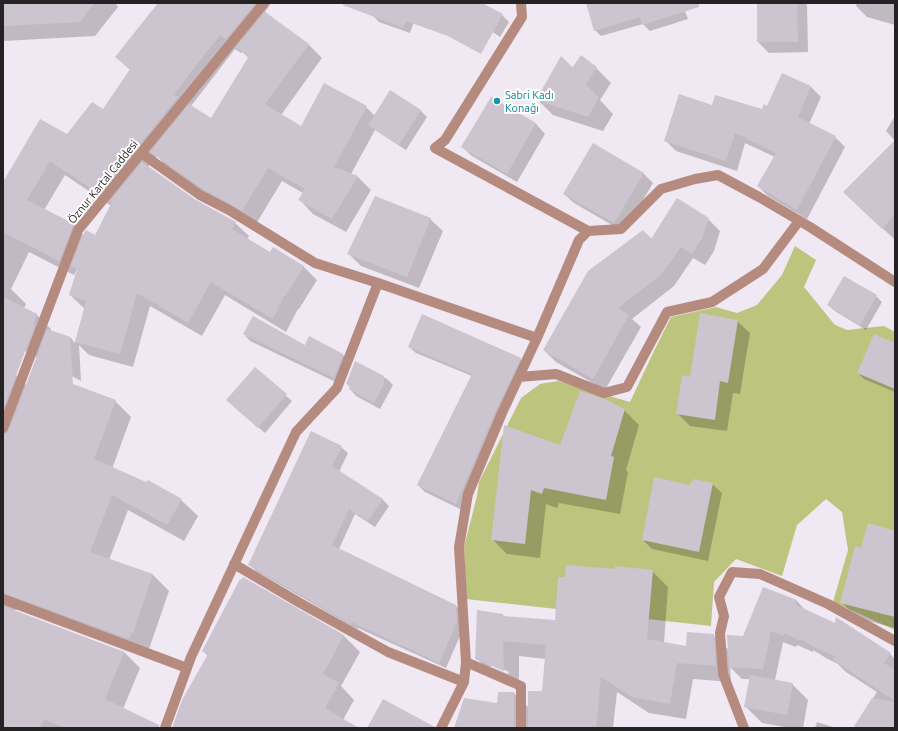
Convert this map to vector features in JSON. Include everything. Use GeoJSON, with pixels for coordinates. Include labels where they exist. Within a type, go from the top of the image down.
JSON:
{"type":"FeatureCollection","features":[{"type":"Feature","properties":{"kind":"street","name":"Öznur Kartal Caddesi"},"geometry":{"type":"LineString","coordinates":[[3,428],[78,230],[264,3]]}},
{"type":"Feature","properties":{"kind":"street"},"geometry":{"type":"LineString","coordinates":[[521,3],[522,17],[445,140],[435,148],[588,231],[621,229],[661,189],[695,179],[718,175],[759,197],[895,282]]}},
{"type":"Feature","properties":{"kind":"street"},"geometry":{"type":"LineString","coordinates":[[141,153],[200,195],[229,210],[315,263],[378,283],[537,338]]}},
{"type":"Feature","properties":{"kind":"street"},"geometry":{"type":"LineString","coordinates":[[519,377],[556,374],[604,393],[627,387],[667,312],[712,302],[763,269],[798,221]]}},
{"type":"Feature","properties":{"kind":"street"},"geometry":{"type":"LineString","coordinates":[[441,728],[464,682],[466,662],[459,547],[468,494],[502,413],[537,338],[579,240],[588,231]]}},
{"type":"Feature","properties":{"kind":"street"},"geometry":{"type":"LineString","coordinates":[[165,728],[191,657],[296,432],[336,388],[378,283]]}},
{"type":"Feature","properties":{"kind":"street"},"geometry":{"type":"LineString","coordinates":[[234,564],[388,652],[464,682]]}},
{"type":"Feature","properties":{"kind":"street"},"geometry":{"type":"LineString","coordinates":[[744,728],[723,674],[720,633],[724,616],[719,596],[732,572],[760,574],[828,604],[895,641]]}},
{"type":"Feature","properties":{"kind":"street"},"geometry":{"type":"LineString","coordinates":[[3,599],[187,668]]}},
{"type":"Feature","properties":{"kind":"street"},"geometry":{"type":"LineString","coordinates":[[466,662],[521,686],[521,728]]}},
{"type":"Feature","properties":{"kind":"green space"},"geometry":{"type":"Polygon","coordinates":[[[795,246],[816,260],[804,287],[835,325],[847,330],[884,326],[895,332],[895,630],[833,602],[848,550],[842,512],[826,499],[797,525],[782,576],[736,559],[714,582],[711,626],[466,599],[464,547],[479,482],[521,398],[540,384],[558,381],[630,402],[671,317],[716,307],[737,313],[757,305],[782,275],[795,246]]]}},
{"type":"Feature","properties":{"kind":"building"},"geometry":{"type":"Polygon","coordinates":[[[3,3],[94,3],[80,22],[3,26],[3,3]]]}},
{"type":"Feature","properties":{"kind":"building"},"geometry":{"type":"Polygon","coordinates":[[[158,3],[255,4],[226,39],[220,35],[174,94],[178,97],[99,194],[50,161],[27,200],[74,224],[59,261],[3,232],[3,182],[40,119],[67,134],[92,102],[103,109],[130,69],[115,57],[158,3]]]}},
{"type":"Feature","properties":{"kind":"building"},"geometry":{"type":"Polygon","coordinates":[[[343,3],[482,3],[503,14],[481,54],[448,36],[406,21],[403,28],[343,5],[343,3]]]}},
{"type":"Feature","properties":{"kind":"building"},"geometry":{"type":"Polygon","coordinates":[[[586,3],[699,3],[699,7],[642,25],[640,17],[594,31],[586,3]]]}},
{"type":"Feature","properties":{"kind":"building"},"geometry":{"type":"Polygon","coordinates":[[[757,3],[797,3],[798,42],[757,42],[757,3]]]}},
{"type":"Feature","properties":{"kind":"building"},"geometry":{"type":"Polygon","coordinates":[[[265,12],[309,44],[265,104],[301,126],[324,83],[367,106],[334,167],[358,176],[332,219],[298,200],[305,189],[268,168],[242,211],[203,189],[150,152],[189,104],[211,118],[249,56],[236,47],[265,12]]]}},
{"type":"Feature","properties":{"kind":"building"},"geometry":{"type":"Polygon","coordinates":[[[581,55],[597,67],[586,84],[599,98],[588,117],[536,100],[561,56],[572,68],[581,55]]]}},
{"type":"Feature","properties":{"kind":"building"},"geometry":{"type":"Polygon","coordinates":[[[782,73],[811,86],[798,117],[836,136],[797,210],[757,186],[776,153],[735,133],[726,161],[664,141],[679,94],[712,105],[715,95],[762,109],[764,104],[767,106],[782,73]]]}},
{"type":"Feature","properties":{"kind":"building"},"geometry":{"type":"Polygon","coordinates":[[[390,90],[421,110],[399,145],[368,125],[390,90]]]}},
{"type":"Feature","properties":{"kind":"building"},"geometry":{"type":"Polygon","coordinates":[[[491,97],[536,123],[507,174],[461,147],[491,97]]]}},
{"type":"Feature","properties":{"kind":"building"},"geometry":{"type":"Polygon","coordinates":[[[895,140],[895,214],[882,229],[843,192],[895,140]]]}},
{"type":"Feature","properties":{"kind":"building"},"geometry":{"type":"Polygon","coordinates":[[[593,143],[644,173],[614,223],[563,194],[593,143]]]}},
{"type":"Feature","properties":{"kind":"building"},"geometry":{"type":"Polygon","coordinates":[[[142,162],[196,200],[236,222],[232,229],[270,252],[273,247],[304,266],[284,296],[273,319],[211,282],[188,323],[137,293],[120,354],[75,342],[86,301],[69,295],[77,269],[71,266],[86,230],[95,235],[112,202],[110,201],[142,162]]]}},
{"type":"Feature","properties":{"kind":"building"},"geometry":{"type":"Polygon","coordinates":[[[375,196],[431,218],[407,277],[347,254],[375,196]]]}},
{"type":"Feature","properties":{"kind":"building"},"geometry":{"type":"Polygon","coordinates":[[[677,198],[709,218],[702,238],[692,254],[681,247],[662,274],[618,308],[629,315],[593,379],[543,350],[588,271],[643,230],[651,239],[677,198]]]}},
{"type":"Feature","properties":{"kind":"building"},"geometry":{"type":"Polygon","coordinates":[[[844,276],[877,295],[860,325],[827,305],[844,276]]]}},
{"type":"Feature","properties":{"kind":"building"},"geometry":{"type":"Polygon","coordinates":[[[3,297],[37,314],[33,324],[35,325],[3,410],[3,297]]]}},
{"type":"Feature","properties":{"kind":"building"},"geometry":{"type":"Polygon","coordinates":[[[700,313],[738,320],[728,383],[720,381],[715,420],[676,414],[682,375],[690,377],[700,313]]]}},
{"type":"Feature","properties":{"kind":"building"},"geometry":{"type":"Polygon","coordinates":[[[422,314],[521,358],[496,410],[456,504],[417,485],[472,374],[408,347],[422,314]]]}},
{"type":"Feature","properties":{"kind":"building"},"geometry":{"type":"Polygon","coordinates":[[[253,316],[305,345],[309,336],[343,354],[334,378],[243,334],[253,316]]]}},
{"type":"Feature","properties":{"kind":"building"},"geometry":{"type":"Polygon","coordinates":[[[47,329],[70,337],[73,384],[116,400],[94,459],[146,482],[148,480],[182,499],[167,525],[112,495],[90,552],[153,574],[133,633],[129,639],[3,593],[3,434],[7,433],[9,430],[47,329]]]}},
{"type":"Feature","properties":{"kind":"building"},"geometry":{"type":"Polygon","coordinates":[[[874,334],[895,343],[895,389],[857,373],[874,334]]]}},
{"type":"Feature","properties":{"kind":"building"},"geometry":{"type":"Polygon","coordinates":[[[355,361],[384,376],[384,384],[374,403],[349,389],[350,386],[346,384],[355,361]]]}},
{"type":"Feature","properties":{"kind":"building"},"geometry":{"type":"Polygon","coordinates":[[[255,367],[287,394],[258,428],[226,400],[255,367]]]}},
{"type":"Feature","properties":{"kind":"building"},"geometry":{"type":"Polygon","coordinates":[[[580,391],[605,399],[625,409],[611,456],[614,457],[606,500],[544,488],[542,494],[531,490],[525,544],[491,540],[504,425],[560,445],[580,391]]]}},
{"type":"Feature","properties":{"kind":"building"},"geometry":{"type":"Polygon","coordinates":[[[311,431],[342,446],[332,466],[383,499],[368,521],[349,509],[332,545],[456,605],[457,622],[439,663],[352,622],[351,624],[248,565],[311,431]]]}},
{"type":"Feature","properties":{"kind":"building"},"geometry":{"type":"Polygon","coordinates":[[[654,477],[690,485],[693,479],[713,483],[699,552],[642,540],[654,477]]]}},
{"type":"Feature","properties":{"kind":"building"},"geometry":{"type":"Polygon","coordinates":[[[868,523],[895,531],[895,617],[840,603],[855,546],[861,548],[868,523]]]}},
{"type":"Feature","properties":{"kind":"building"},"geometry":{"type":"Polygon","coordinates":[[[566,565],[615,569],[615,566],[653,570],[647,639],[686,646],[687,632],[714,634],[716,666],[677,663],[670,704],[632,697],[601,677],[596,728],[528,728],[528,691],[542,691],[546,645],[503,641],[504,671],[475,659],[477,610],[503,614],[503,616],[555,620],[558,577],[565,577],[566,565]]]}},
{"type":"Feature","properties":{"kind":"building"},"geometry":{"type":"Polygon","coordinates":[[[243,577],[344,635],[323,674],[339,683],[325,708],[359,728],[172,728],[182,700],[208,654],[202,651],[240,579],[241,580],[243,577]]]}},
{"type":"Feature","properties":{"kind":"building"},"geometry":{"type":"Polygon","coordinates":[[[763,587],[797,600],[796,605],[835,623],[836,617],[891,653],[884,663],[895,670],[895,701],[833,660],[835,656],[812,646],[801,639],[801,641],[785,633],[784,636],[771,631],[763,669],[729,667],[727,635],[743,636],[763,587]]]}},
{"type":"Feature","properties":{"kind":"building"},"geometry":{"type":"Polygon","coordinates":[[[3,606],[124,652],[105,699],[159,725],[159,728],[65,728],[44,719],[40,728],[3,728],[3,606]]]}},
{"type":"Feature","properties":{"kind":"building"},"geometry":{"type":"Polygon","coordinates":[[[750,675],[793,683],[787,715],[744,707],[750,675]]]}},
{"type":"Feature","properties":{"kind":"building"},"geometry":{"type":"Polygon","coordinates":[[[498,692],[514,692],[514,728],[454,728],[464,698],[497,703],[498,692]]]}},
{"type":"Feature","properties":{"kind":"building"},"geometry":{"type":"Polygon","coordinates":[[[872,698],[895,702],[895,728],[853,728],[872,698]]]}},
{"type":"Feature","properties":{"kind":"building"},"geometry":{"type":"Polygon","coordinates":[[[383,699],[435,727],[435,728],[367,728],[383,699]]]}},
{"type":"Feature","properties":{"kind":"place","name":"Sabri Kadı Konağı"},"geometry":{"type":"Point","coordinates":[497,101]}}]}
